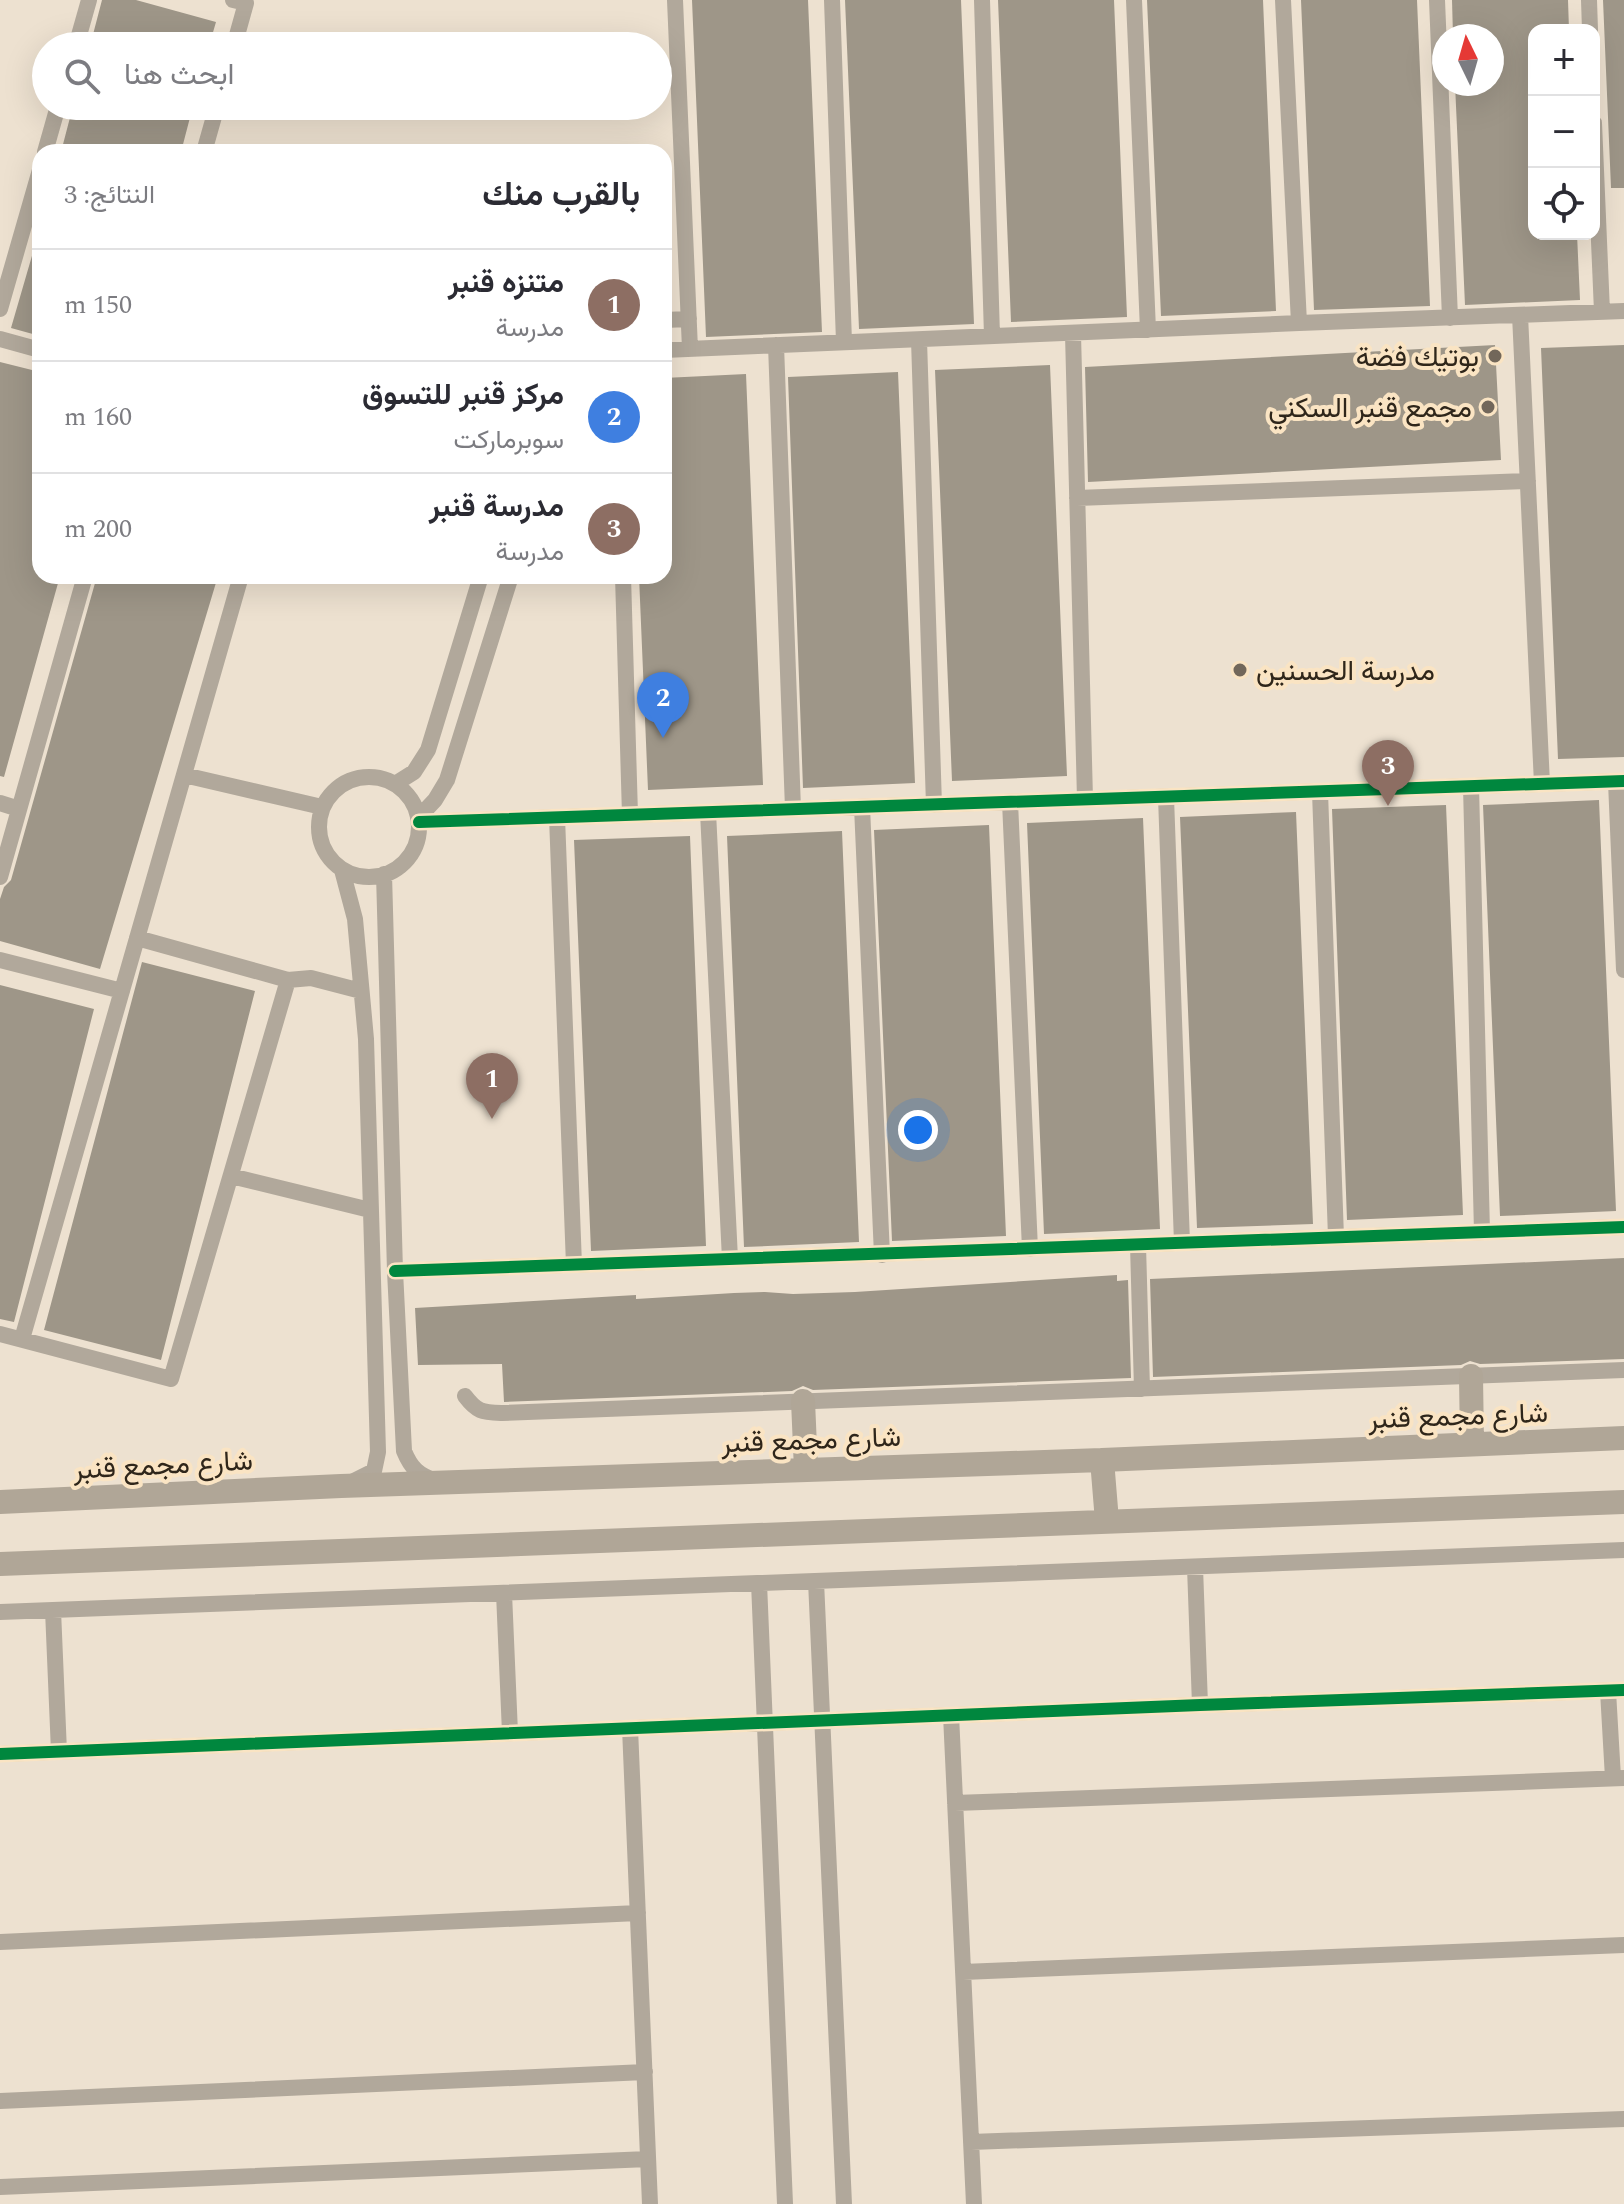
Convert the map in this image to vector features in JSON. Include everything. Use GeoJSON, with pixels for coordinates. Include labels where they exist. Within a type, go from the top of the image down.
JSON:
{"type":"FeatureCollection","features":[{"type":"Feature","properties":{"kind":"main road"},"geometry":{"type":"LineString","coordinates":[[1471,1376],[1472,1444]]}},
{"type":"Feature","properties":{"kind":"main road"},"geometry":{"type":"LineString","coordinates":[[803,1401],[806,1470]]}},
{"type":"Feature","properties":{"kind":"main road","name":"شارع مجمع قنبر"},"geometry":{"type":"LineString","coordinates":[[0,1502],[341,1486],[1102,1460],[1624,1438]]}},
{"type":"Feature","properties":{"kind":"main road"},"geometry":{"type":"LineString","coordinates":[[1102,1460],[1107,1521]]}},
{"type":"Feature","properties":{"kind":"main road"},"geometry":{"type":"LineString","coordinates":[[0,1564],[1624,1502]]}},
{"type":"Feature","properties":{"kind":"street"},"geometry":{"type":"LineString","coordinates":[[80,32],[89,0]]}},
{"type":"Feature","properties":{"kind":"street"},"geometry":{"type":"LineString","coordinates":[[233,0],[246,3],[238,32]]}},
{"type":"Feature","properties":{"kind":"street"},"geometry":{"type":"LineString","coordinates":[[675,0],[690,349]]}},
{"type":"Feature","properties":{"kind":"street"},"geometry":{"type":"LineString","coordinates":[[832,0],[844,342]]}},
{"type":"Feature","properties":{"kind":"street"},"geometry":{"type":"LineString","coordinates":[[982,0],[992,336]]}},
{"type":"Feature","properties":{"kind":"street"},"geometry":{"type":"LineString","coordinates":[[1134,0],[1148,330]]}},
{"type":"Feature","properties":{"kind":"street"},"geometry":{"type":"LineString","coordinates":[[1283,0],[1299,323]]}},
{"type":"Feature","properties":{"kind":"street"},"geometry":{"type":"LineString","coordinates":[[1437,0],[1450,318]]}},
{"type":"Feature","properties":{"kind":"street"},"geometry":{"type":"LineString","coordinates":[[1589,0],[1590,24]]}},
{"type":"Feature","properties":{"kind":"street"},"geometry":{"type":"LineString","coordinates":[[47,144],[54,120]]}},
{"type":"Feature","properties":{"kind":"street"},"geometry":{"type":"LineString","coordinates":[[206,144],[213,120]]}},
{"type":"Feature","properties":{"kind":"street"},"geometry":{"type":"LineString","coordinates":[[1596,168],[1602,312]]}},
{"type":"Feature","properties":{"kind":"street"},"geometry":{"type":"LineString","coordinates":[[0,309],[32,198]]}},
{"type":"Feature","properties":{"kind":"street"},"geometry":{"type":"LineString","coordinates":[[672,350],[1624,311]]}},
{"type":"Feature","properties":{"kind":"street"},"geometry":{"type":"LineString","coordinates":[[1520,315],[1542,784]]}},
{"type":"Feature","properties":{"kind":"street"},"geometry":{"type":"LineString","coordinates":[[672,320],[689,319]]}},
{"type":"Feature","properties":{"kind":"street"},"geometry":{"type":"LineString","coordinates":[[1073,334],[1085,799]]}},
{"type":"Feature","properties":{"kind":"street"},"geometry":{"type":"LineString","coordinates":[[0,339],[32,348]]}},
{"type":"Feature","properties":{"kind":"street"},"geometry":{"type":"LineString","coordinates":[[919,340],[934,805]]}},
{"type":"Feature","properties":{"kind":"street"},"geometry":{"type":"LineString","coordinates":[[776,345],[793,809]]}},
{"type":"Feature","properties":{"kind":"street"},"geometry":{"type":"LineString","coordinates":[[1077,498],[1528,481]]}},
{"type":"Feature","properties":{"kind":"street"},"geometry":{"type":"LineString","coordinates":[[0,877],[83,584]]}},
{"type":"Feature","properties":{"kind":"street"},"geometry":{"type":"LineString","coordinates":[[22,1339],[239,584]]}},
{"type":"Feature","properties":{"kind":"street"},"geometry":{"type":"LineString","coordinates":[[395,784],[414,772],[428,750],[479,584]]}},
{"type":"Feature","properties":{"kind":"street"},"geometry":{"type":"LineString","coordinates":[[419,820],[447,780],[508,584]]}},
{"type":"Feature","properties":{"kind":"street"},"geometry":{"type":"LineString","coordinates":[[623,584],[630,815]]}},
{"type":"Feature","properties":{"kind":"street"},"geometry":{"type":"LineString","coordinates":[[184,775],[322,807]]}},
{"type":"Feature","properties":{"kind":"street"},"geometry":{"type":"LineString","coordinates":[[367,776],[395,784],[414,805],[419,820],[418,835],[407,860],[396,869],[370,877],[342,870],[323,849],[319,835],[318,821],[329,795],[340,785],[367,776]]}},
{"type":"Feature","properties":{"kind":"street"},"geometry":{"type":"LineString","coordinates":[[419,820],[1620,781],[1624,970]]}},
{"type":"Feature","properties":{"kind":"street"},"geometry":{"type":"LineString","coordinates":[[1471,786],[1482,1232]]}},
{"type":"Feature","properties":{"kind":"street"},"geometry":{"type":"LineString","coordinates":[[1320,792],[1336,1237]]}},
{"type":"Feature","properties":{"kind":"street"},"geometry":{"type":"LineString","coordinates":[[1166,797],[1182,1243]]}},
{"type":"Feature","properties":{"kind":"street"},"geometry":{"type":"LineString","coordinates":[[1010,802],[1030,1249]]}},
{"type":"Feature","properties":{"kind":"street"},"geometry":{"type":"LineString","coordinates":[[0,803],[19,809]]}},
{"type":"Feature","properties":{"kind":"street"},"geometry":{"type":"LineString","coordinates":[[862,807],[882,1255]]}},
{"type":"Feature","properties":{"kind":"street"},"geometry":{"type":"LineString","coordinates":[[708,812],[730,1259]]}},
{"type":"Feature","properties":{"kind":"street"},"geometry":{"type":"LineString","coordinates":[[557,817],[574,1265]]}},
{"type":"Feature","properties":{"kind":"street"},"geometry":{"type":"LineString","coordinates":[[341,1486],[374,1471],[378,1452],[366,1039],[355,919],[342,870]]}},
{"type":"Feature","properties":{"kind":"street"},"geometry":{"type":"LineString","coordinates":[[384,874],[395,1271],[404,1451],[411,1467],[423,1477],[441,1483]]}},
{"type":"Feature","properties":{"kind":"street"},"geometry":{"type":"LineString","coordinates":[[137,938],[288,980],[311,978],[361,991]]}},
{"type":"Feature","properties":{"kind":"street"},"geometry":{"type":"LineString","coordinates":[[0,960],[122,991]]}},
{"type":"Feature","properties":{"kind":"street"},"geometry":{"type":"LineString","coordinates":[[0,1334],[171,1379],[288,980]]}},
{"type":"Feature","properties":{"kind":"street"},"geometry":{"type":"LineString","coordinates":[[367,1127],[390,1125]]}},
{"type":"Feature","properties":{"kind":"street"},"geometry":{"type":"LineString","coordinates":[[231,1176],[370,1210]]}},
{"type":"Feature","properties":{"kind":"street"},"geometry":{"type":"LineString","coordinates":[[395,1271],[1624,1227]]}},
{"type":"Feature","properties":{"kind":"street"},"geometry":{"type":"LineString","coordinates":[[1138,1245],[1142,1389]]}},
{"type":"Feature","properties":{"kind":"street"},"geometry":{"type":"LineString","coordinates":[[465,1396],[474,1408],[502,1413],[1624,1370]]}},
{"type":"Feature","properties":{"kind":"street"},"geometry":{"type":"LineString","coordinates":[[0,1612],[1624,1550]]}},
{"type":"Feature","properties":{"kind":"street"},"geometry":{"type":"LineString","coordinates":[[1195,1567],[1200,1705]]}},
{"type":"Feature","properties":{"kind":"street"},"geometry":{"type":"LineString","coordinates":[[816,1581],[844,2204]]}},
{"type":"Feature","properties":{"kind":"street"},"geometry":{"type":"LineString","coordinates":[[759,1583],[785,2204]]}},
{"type":"Feature","properties":{"kind":"street"},"geometry":{"type":"LineString","coordinates":[[504,1593],[510,1733]]}},
{"type":"Feature","properties":{"kind":"street"},"geometry":{"type":"LineString","coordinates":[[53,1610],[59,1752]]}},
{"type":"Feature","properties":{"kind":"street"},"geometry":{"type":"LineString","coordinates":[[0,1754],[1616,1690],[1618,1778],[955,1803]]}},
{"type":"Feature","properties":{"kind":"street"},"geometry":{"type":"LineString","coordinates":[[951,1715],[974,2204]]}},
{"type":"Feature","properties":{"kind":"street"},"geometry":{"type":"LineString","coordinates":[[630,1728],[650,2204]]}},
{"type":"Feature","properties":{"kind":"street"},"geometry":{"type":"LineString","coordinates":[[0,1942],[638,1913]]}},
{"type":"Feature","properties":{"kind":"street"},"geometry":{"type":"LineString","coordinates":[[963,1972],[1624,1945]]}},
{"type":"Feature","properties":{"kind":"street"},"geometry":{"type":"LineString","coordinates":[[0,2101],[645,2072]]}},
{"type":"Feature","properties":{"kind":"street"},"geometry":{"type":"LineString","coordinates":[[971,2142],[1624,2119]]}},
{"type":"Feature","properties":{"kind":"street"},"geometry":{"type":"LineString","coordinates":[[0,2187],[648,2159]]}},
{"type":"Feature","properties":{"kind":"building"},"geometry":{"type":"Polygon","coordinates":[[[102,0],[136,0],[216,22],[213,32],[94,32],[102,0]]]}},
{"type":"Feature","properties":{"kind":"building"},"geometry":{"type":"Polygon","coordinates":[[[692,0],[808,0],[822,332],[706,337],[692,0]]]}},
{"type":"Feature","properties":{"kind":"building"},"geometry":{"type":"Polygon","coordinates":[[[845,0],[961,0],[974,324],[859,329],[845,0]]]}},
{"type":"Feature","properties":{"kind":"building"},"geometry":{"type":"Polygon","coordinates":[[[998,0],[1114,0],[1127,317],[1011,322],[998,0]]]}},
{"type":"Feature","properties":{"kind":"building"},"geometry":{"type":"Polygon","coordinates":[[[1147,0],[1263,0],[1276,311],[1161,316],[1147,0]]]}},
{"type":"Feature","properties":{"kind":"building"},"geometry":{"type":"Polygon","coordinates":[[[1301,0],[1417,0],[1430,306],[1314,310],[1301,0]]]}},
{"type":"Feature","properties":{"kind":"building"},"geometry":{"type":"Polygon","coordinates":[[[1452,0],[1568,0],[1569,24],[1528,24],[1528,240],[1577,240],[1580,300],[1465,305],[1456,96],[1504,96],[1504,24],[1453,24],[1452,0]]]}},
{"type":"Feature","properties":{"kind":"building"},"geometry":{"type":"Polygon","coordinates":[[[1603,0],[1624,0],[1624,188],[1611,188],[1603,0]]]}},
{"type":"Feature","properties":{"kind":"building"},"geometry":{"type":"Polygon","coordinates":[[[69,120],[189,120],[183,144],[63,144],[69,120]]]}},
{"type":"Feature","properties":{"kind":"building"},"geometry":{"type":"Polygon","coordinates":[[[32,256],[32,334],[11,328],[32,256]]]}},
{"type":"Feature","properties":{"kind":"building"},"geometry":{"type":"Polygon","coordinates":[[[1495,345],[1501,460],[1088,482],[1085,367],[1495,345]]]}},
{"type":"Feature","properties":{"kind":"building"},"geometry":{"type":"Polygon","coordinates":[[[1624,345],[1624,757],[1558,759],[1541,348],[1624,345]]]}},
{"type":"Feature","properties":{"kind":"building"},"geometry":{"type":"Polygon","coordinates":[[[0,362],[32,370],[32,584],[58,584],[4,777],[0,776],[0,362]]]}},
{"type":"Feature","properties":{"kind":"building"},"geometry":{"type":"Polygon","coordinates":[[[1050,365],[1067,776],[952,781],[935,370],[1050,365]]]}},
{"type":"Feature","properties":{"kind":"building"},"geometry":{"type":"Polygon","coordinates":[[[898,372],[915,783],[803,788],[788,377],[898,372]]]}},
{"type":"Feature","properties":{"kind":"building"},"geometry":{"type":"Polygon","coordinates":[[[746,374],[763,785],[648,790],[639,584],[672,584],[672,378],[746,374]]]}},
{"type":"Feature","properties":{"kind":"building"},"geometry":{"type":"Polygon","coordinates":[[[95,584],[216,584],[100,969],[0,941],[0,899],[4,887],[11,880],[95,584]]]}},
{"type":"Feature","properties":{"kind":"building"},"geometry":{"type":"Polygon","coordinates":[[[1599,800],[1616,1211],[1500,1216],[1483,805],[1599,800]]]}},
{"type":"Feature","properties":{"kind":"building"},"geometry":{"type":"Polygon","coordinates":[[[1446,805],[1463,1215],[1347,1220],[1332,809],[1446,805]]]}},
{"type":"Feature","properties":{"kind":"building"},"geometry":{"type":"Polygon","coordinates":[[[1296,812],[1313,1224],[1197,1228],[1180,817],[1296,812]]]}},
{"type":"Feature","properties":{"kind":"building"},"geometry":{"type":"Polygon","coordinates":[[[1143,818],[1160,1229],[1044,1234],[1027,823],[1143,818]]]}},
{"type":"Feature","properties":{"kind":"building"},"geometry":{"type":"Polygon","coordinates":[[[989,825],[1006,1236],[892,1241],[874,830],[989,825]]]}},
{"type":"Feature","properties":{"kind":"building"},"geometry":{"type":"Polygon","coordinates":[[[842,831],[859,1242],[744,1247],[727,836],[842,831]]]}},
{"type":"Feature","properties":{"kind":"building"},"geometry":{"type":"Polygon","coordinates":[[[690,836],[706,1246],[591,1251],[574,840],[690,836]]]}},
{"type":"Feature","properties":{"kind":"building"},"geometry":{"type":"Polygon","coordinates":[[[142,962],[255,991],[161,1360],[44,1330],[142,962]]]}},
{"type":"Feature","properties":{"kind":"building"},"geometry":{"type":"Polygon","coordinates":[[[0,985],[94,1009],[14,1322],[0,1319],[0,985]]]}},
{"type":"Feature","properties":{"kind":"building"},"geometry":{"type":"Polygon","coordinates":[[[1624,1258],[1624,1359],[1480,1364],[1470,1361],[1461,1365],[1153,1377],[1150,1279],[1624,1258]]]}},
{"type":"Feature","properties":{"kind":"building"},"geometry":{"type":"Polygon","coordinates":[[[1117,1275],[1117,1281],[1128,1280],[1131,1378],[813,1390],[803,1386],[792,1391],[504,1402],[502,1364],[418,1365],[415,1308],[636,1295],[636,1299],[765,1292],[855,1292],[1117,1275]]]}},
{"type":"Feature","properties":{"kind":"cycle path"},"geometry":{"type":"LineString","coordinates":[[419,822],[1624,781]]}},
{"type":"Feature","properties":{"kind":"cycle path"},"geometry":{"type":"LineString","coordinates":[[395,1271],[1624,1227]]}},
{"type":"Feature","properties":{"kind":"cycle path"},"geometry":{"type":"LineString","coordinates":[[0,1754],[1624,1690]]}},
{"type":"Feature","properties":{"kind":"place","name":"بوتيك فضة"},"geometry":{"type":"Point","coordinates":[1495,356]}},
{"type":"Feature","properties":{"kind":"place","name":"مجمع قنبر السكني"},"geometry":{"type":"Point","coordinates":[1488,407]}},
{"type":"Feature","properties":{"kind":"place","name":"مدرسة الحسنين"},"geometry":{"type":"Point","coordinates":[1240,670]}},
{"type":"Feature","properties":{"kind":"place","name":"مركز قنبر للتسوق"},"geometry":{"type":"Point","coordinates":[663,738]}},
{"type":"Feature","properties":{"kind":"place","name":"مدرسة قنبر"},"geometry":{"type":"Point","coordinates":[1388,806]}},
{"type":"Feature","properties":{"kind":"place","name":"متنزه قنبر"},"geometry":{"type":"Point","coordinates":[492,1119]}}]}
